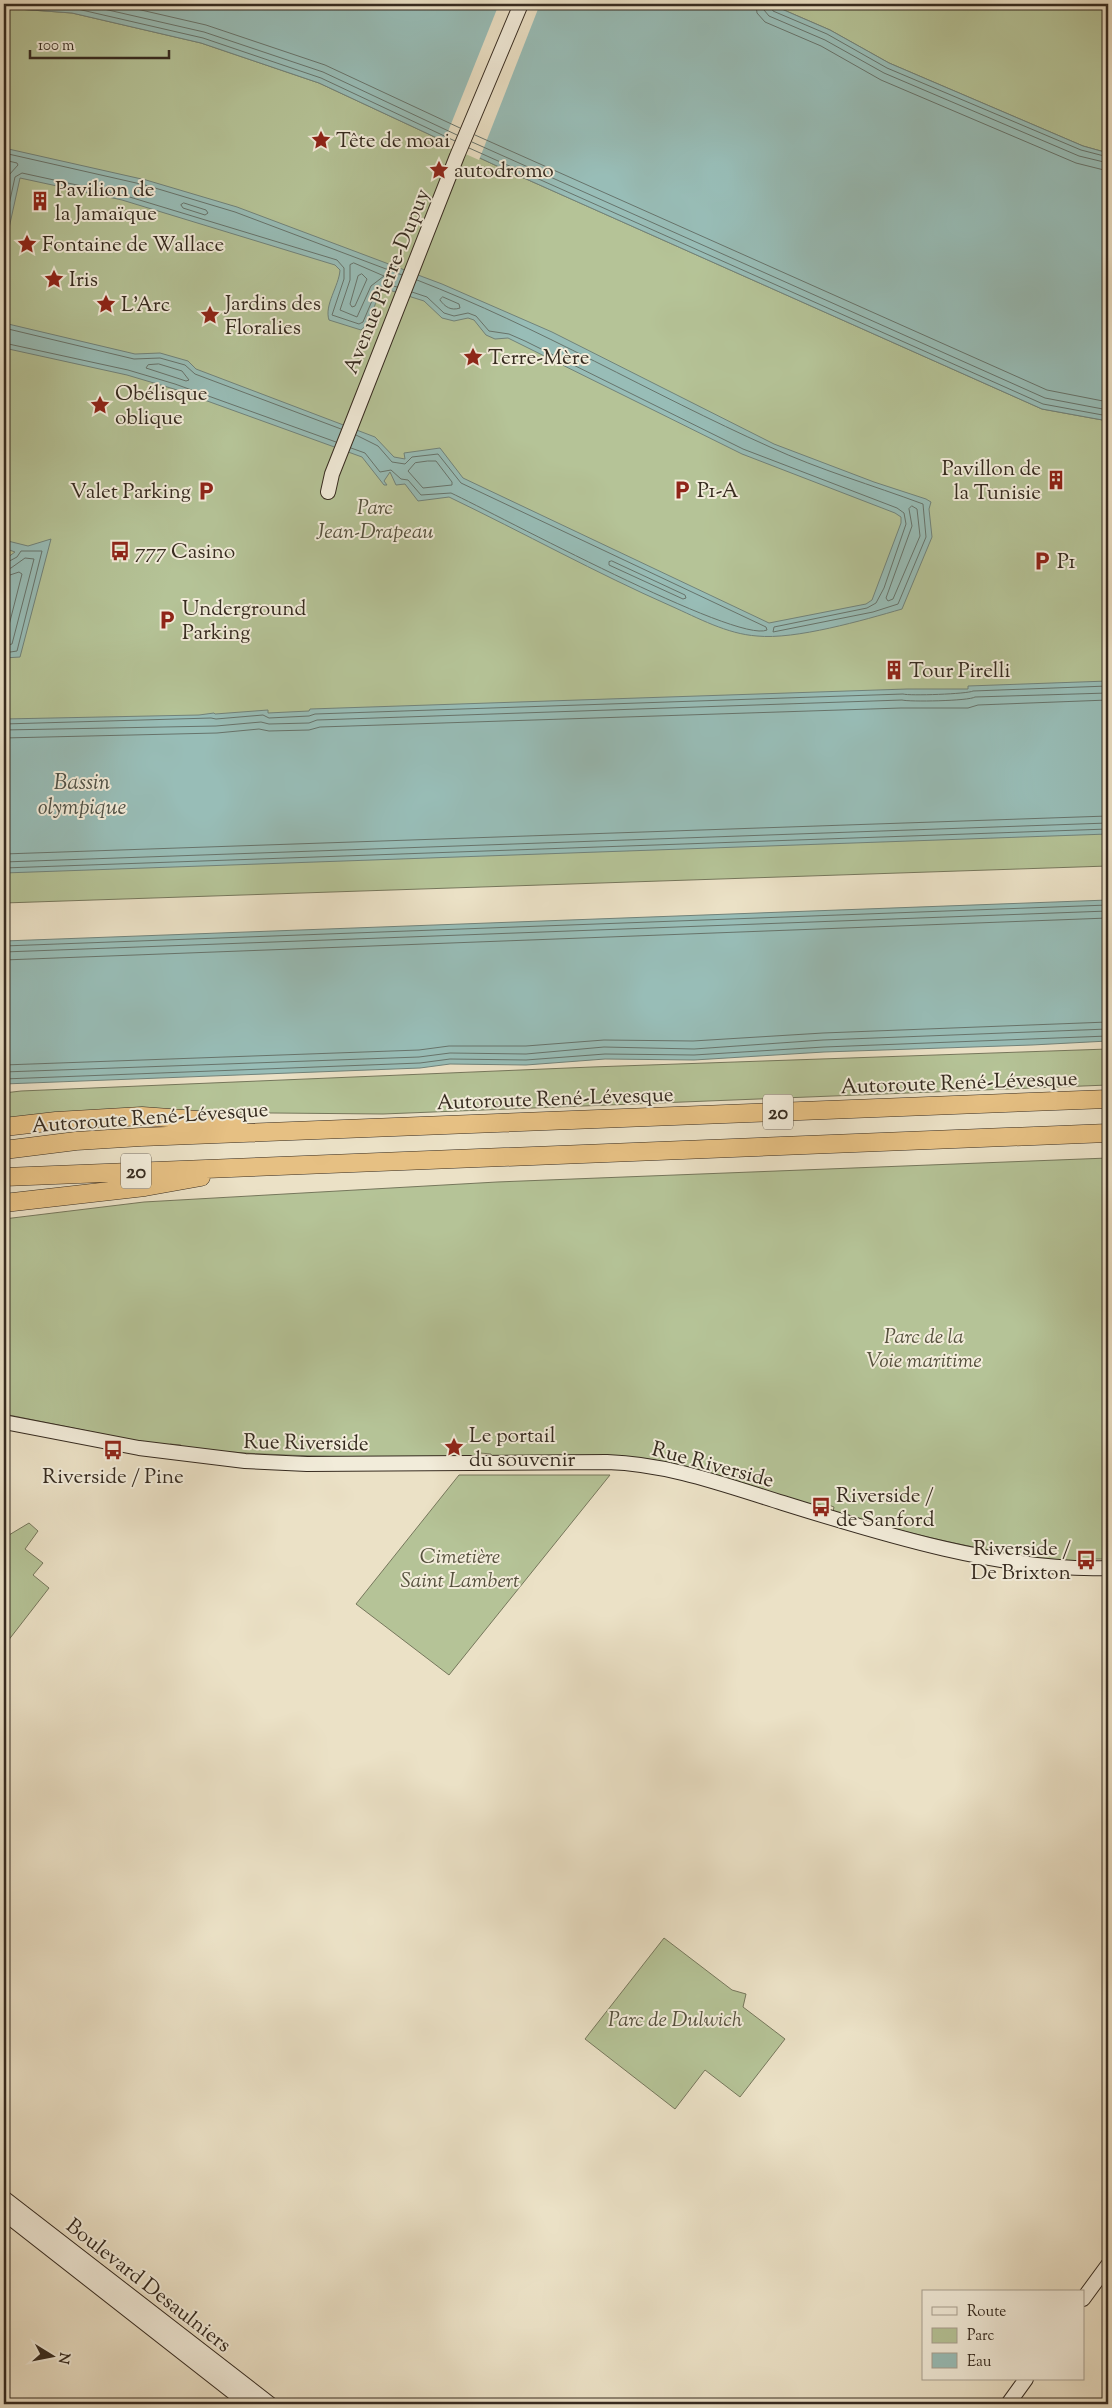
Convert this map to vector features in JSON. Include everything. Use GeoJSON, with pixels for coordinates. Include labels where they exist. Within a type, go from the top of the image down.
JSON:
{"type":"FeatureCollection","features":[{"type":"Feature","properties":{"kind":"highway","name":"Autoroute René-Lévesque"},"geometry":{"type":"LineString","coordinates":[[4,1150],[121,1138],[1108,1098]]}},
{"type":"Feature","properties":{"kind":"highway"},"geometry":{"type":"LineString","coordinates":[[4,1127],[56,1121],[142,1116],[330,1130]]}},
{"type":"Feature","properties":{"kind":"highway","name":"20"},"geometry":{"type":"LineString","coordinates":[[4,1177],[1108,1133]]}},
{"type":"Feature","properties":{"kind":"highway"},"geometry":{"type":"LineString","coordinates":[[4,1203],[145,1187],[268,1165]]}},
{"type":"Feature","properties":{"kind":"street","name":"Avenue Pierre-Dupuy"},"geometry":{"type":"LineString","coordinates":[[328,492],[332,474],[350,426],[453,165],[521,4]]}},
{"type":"Feature","properties":{"kind":"street","name":"Rue Riverside"},"geometry":{"type":"LineString","coordinates":[[4,1422],[139,1448],[244,1461],[288,1464],[607,1462],[639,1464],[685,1473],[853,1524],[935,1545],[1046,1565],[1108,1568]]}},
{"type":"Feature","properties":{"kind":"street","name":"Boulevard Desaulniers"},"geometry":{"type":"LineString","coordinates":[[4,2198],[270,2404]]}},
{"type":"Feature","properties":{"kind":"street","name":"Boulevard Desaulniers"},"geometry":{"type":"LineString","coordinates":[[4,2213],[248,2404]]}},
{"type":"Feature","properties":{"kind":"street"},"geometry":{"type":"LineString","coordinates":[[1084,2298],[1108,2265]]}},
{"type":"Feature","properties":{"kind":"street"},"geometry":{"type":"LineString","coordinates":[[1008,2404],[1025,2380]]}},
{"type":"Feature","properties":{"kind":"green space"},"geometry":{"type":"Polygon","coordinates":[[[770,4],[1108,4],[1108,153],[1083,146],[889,63],[830,30],[770,4]]]}},
{"type":"Feature","properties":{"kind":"green space","name":"Parc Jean-Drapeau"},"geometry":{"type":"Polygon","coordinates":[[[4,8],[72,13],[201,43],[319,83],[497,166],[1042,409],[1108,421],[1108,866],[4,903],[4,8]]]}},
{"type":"Feature","properties":{"kind":"green space"},"geometry":{"type":"Polygon","coordinates":[[[1108,1049],[1108,1085],[383,1114],[164,1112],[4,1123],[4,1093],[21,1091],[592,1067],[1108,1049]]]}},
{"type":"Feature","properties":{"kind":"green space","name":"Parc de la Voie maritime"},"geometry":{"type":"Polygon","coordinates":[[[1108,1158],[1108,1561],[1103,1559],[1084,1559],[1081,1562],[987,1550],[894,1529],[833,1512],[834,1507],[826,1504],[823,1506],[812,1502],[811,1505],[686,1467],[655,1460],[621,1456],[492,1456],[491,1454],[480,1453],[480,1457],[367,1457],[218,1451],[181,1448],[181,1445],[170,1444],[170,1447],[152,1444],[4,1414],[4,1219],[144,1202],[497,1182],[1108,1158]]]}},
{"type":"Feature","properties":{"kind":"green space","name":"Cimetière Saint Lambert"},"geometry":{"type":"Polygon","coordinates":[[[459,1475],[610,1475],[449,1675],[356,1604],[459,1475]]]}},
{"type":"Feature","properties":{"kind":"green space"},"geometry":{"type":"Polygon","coordinates":[[[29,1523],[38,1531],[25,1549],[43,1563],[33,1575],[49,1588],[4,1646],[4,1532],[9,1535],[29,1523]]]}},
{"type":"Feature","properties":{"kind":"green space","name":"Parc de Dulwich"},"geometry":{"type":"Polygon","coordinates":[[[664,1938],[732,1990],[746,1994],[743,2007],[785,2039],[740,2097],[705,2070],[675,2109],[585,2039],[664,1938]]]}},
{"type":"Feature","properties":{"kind":"water"},"geometry":{"type":"Polygon","coordinates":[[[4,4],[770,4],[830,30],[889,63],[1083,146],[1108,153],[1108,421],[1042,409],[497,166],[319,83],[201,43],[72,13],[4,8],[4,4]]]}},
{"type":"Feature","properties":{"kind":"water"},"geometry":{"type":"Polygon","coordinates":[[[4,148],[146,180],[237,207],[442,284],[552,332],[774,444],[874,482],[926,499],[931,502],[929,509],[932,537],[902,609],[830,628],[790,635],[746,635],[724,629],[588,567],[449,497],[418,501],[405,484],[396,485],[390,472],[384,481],[387,485],[384,485],[362,457],[174,389],[127,375],[4,348],[4,323],[135,354],[160,353],[188,361],[196,369],[375,437],[394,457],[405,459],[404,453],[440,448],[463,478],[769,623],[866,604],[872,600],[901,523],[901,517],[895,513],[742,454],[508,338],[495,339],[486,335],[474,320],[468,318],[454,321],[442,318],[424,301],[386,289],[378,298],[366,326],[361,330],[329,320],[328,308],[340,270],[335,265],[122,200],[20,178],[4,251],[4,148]]]}},
{"type":"Feature","properties":{"kind":"water"},"geometry":{"type":"Polygon","coordinates":[[[51,539],[20,657],[4,658],[4,560],[15,552],[4,548],[4,540],[28,546],[51,539]]]}},
{"type":"Feature","properties":{"kind":"water","name":"Bassin olympique"},"geometry":{"type":"Polygon","coordinates":[[[1108,681],[1108,834],[4,873],[4,719],[199,715],[268,710],[268,713],[309,711],[310,709],[907,689],[968,689],[968,686],[1108,681]]]}},
{"type":"Feature","properties":{"kind":"water"},"geometry":{"type":"Polygon","coordinates":[[[1108,900],[1108,1041],[824,1052],[694,1060],[605,1059],[526,1065],[450,1064],[420,1068],[4,1084],[4,941],[1108,900]]]}},
{"type":"Feature","properties":{"kind":"pier"},"geometry":{"type":"Polygon","coordinates":[[[499,4],[540,4],[479,160],[443,144],[499,4]]]}},
{"type":"Feature","properties":{"kind":"place","name":"Tête de moai"},"geometry":{"type":"Point","coordinates":[321,140]}},
{"type":"Feature","properties":{"kind":"place","name":"autodromo"},"geometry":{"type":"Point","coordinates":[439,170]}},
{"type":"Feature","properties":{"kind":"place","name":"Pavilion de la Jamaïque"},"geometry":{"type":"Point","coordinates":[40,201]}},
{"type":"Feature","properties":{"kind":"place","name":"Fontaine de Wallace"},"geometry":{"type":"Point","coordinates":[27,244]}},
{"type":"Feature","properties":{"kind":"place","name":"Iris"},"geometry":{"type":"Point","coordinates":[54,279]}},
{"type":"Feature","properties":{"kind":"place","name":"L'Arc"},"geometry":{"type":"Point","coordinates":[106,304]}},
{"type":"Feature","properties":{"kind":"place","name":"Jardins des Floralies"},"geometry":{"type":"Point","coordinates":[210,315]}},
{"type":"Feature","properties":{"kind":"place","name":"Terre-Mère"},"geometry":{"type":"Point","coordinates":[473,357]}},
{"type":"Feature","properties":{"kind":"place","name":"Obélisque oblique"},"geometry":{"type":"Point","coordinates":[100,405]}},
{"type":"Feature","properties":{"kind":"place","name":"Pavillon de la Tunisie"},"geometry":{"type":"Point","coordinates":[1056,480]}},
{"type":"Feature","properties":{"kind":"place","name":"P1-A"},"geometry":{"type":"Point","coordinates":[682,490]}},
{"type":"Feature","properties":{"kind":"place","name":"Valet Parking"},"geometry":{"type":"Point","coordinates":[206,491]}},
{"type":"Feature","properties":{"kind":"place","name":"777 Casino"},"geometry":{"type":"Point","coordinates":[120,551]}},
{"type":"Feature","properties":{"kind":"place","name":"P1"},"geometry":{"type":"Point","coordinates":[1042,561]}},
{"type":"Feature","properties":{"kind":"place","name":"Underground Parking"},"geometry":{"type":"Point","coordinates":[167,620]}},
{"type":"Feature","properties":{"kind":"place","name":"Tour Pirelli"},"geometry":{"type":"Point","coordinates":[894,670]}},
{"type":"Feature","properties":{"kind":"place","name":"Le portail du souvenir"},"geometry":{"type":"Point","coordinates":[454,1447]}},
{"type":"Feature","properties":{"kind":"place","name":"Riverside / Pine"},"geometry":{"type":"Point","coordinates":[113,1450]}},
{"type":"Feature","properties":{"kind":"place","name":"Riverside / de Sanford"},"geometry":{"type":"Point","coordinates":[821,1507]}},
{"type":"Feature","properties":{"kind":"place","name":"Riverside / De Brixton"},"geometry":{"type":"Point","coordinates":[1086,1560]}}]}
